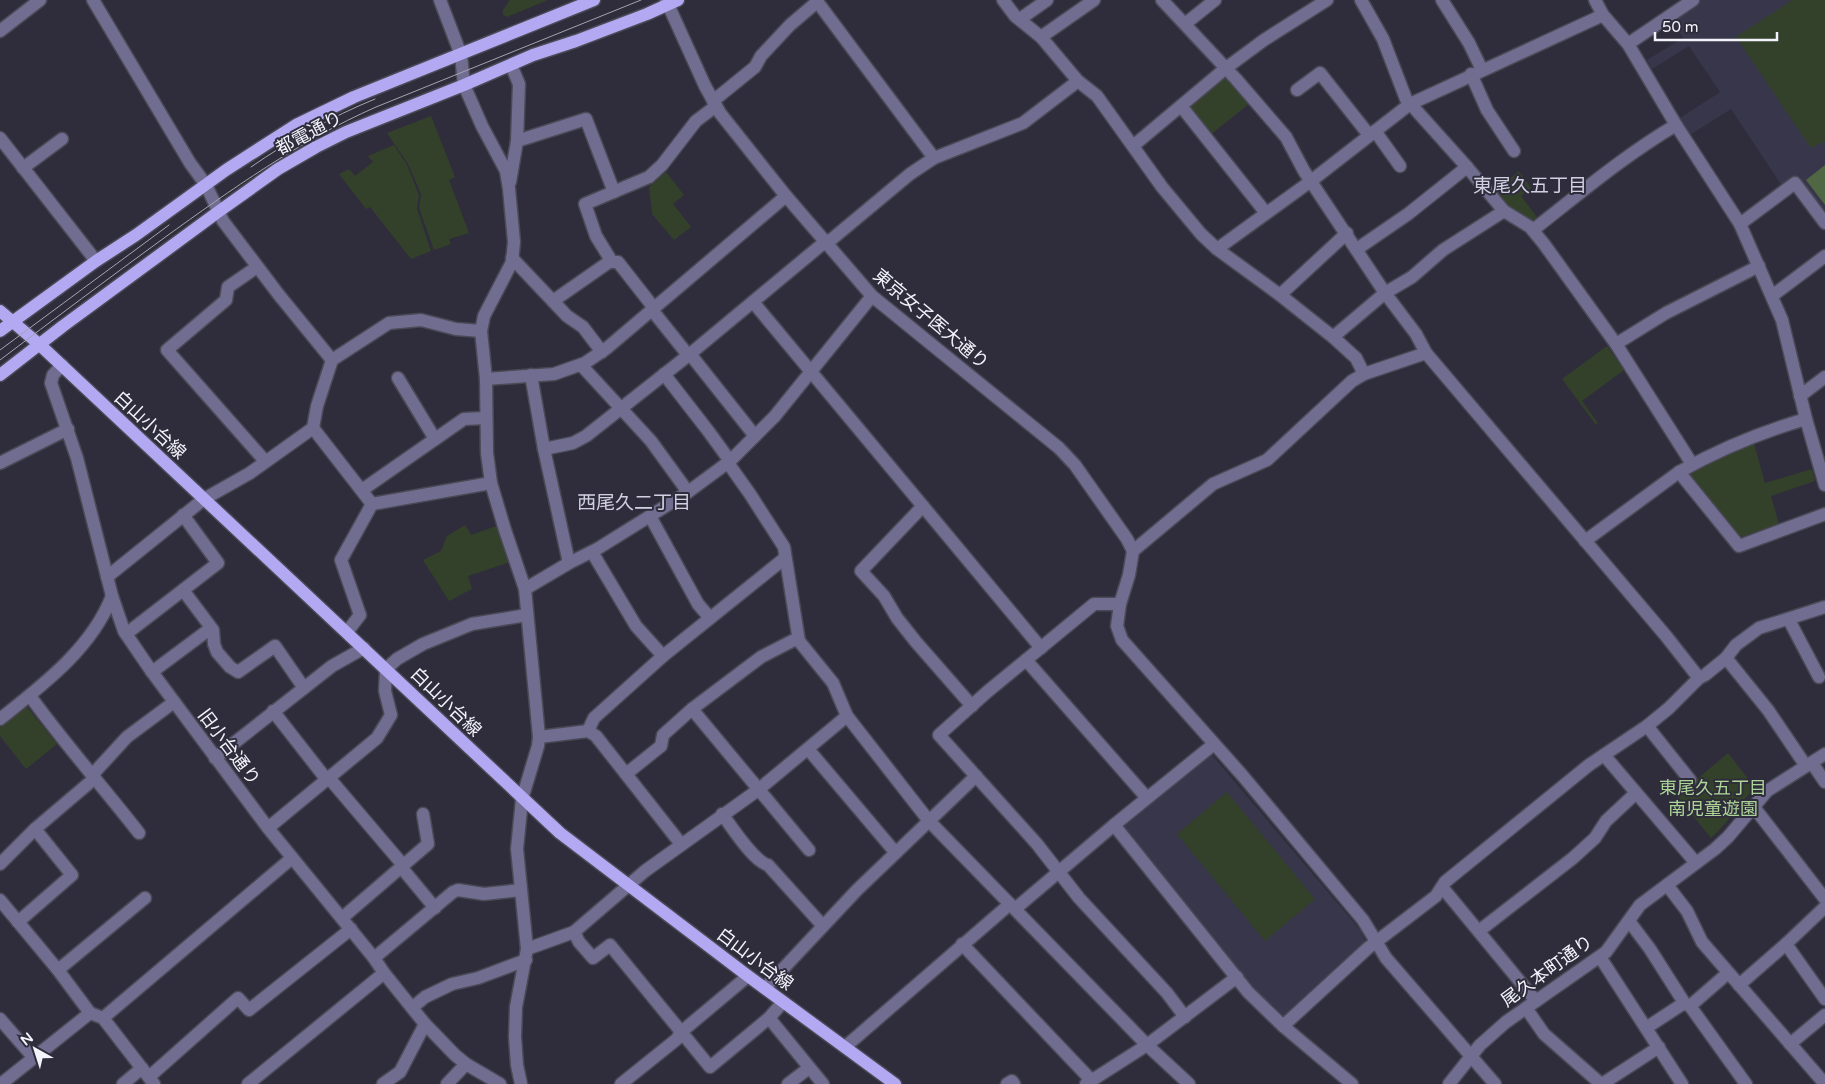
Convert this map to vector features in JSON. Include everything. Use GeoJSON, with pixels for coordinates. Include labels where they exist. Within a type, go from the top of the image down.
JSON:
{"type":"FeatureCollection","features":[{"type":"Feature","properties":{"kind":"main road","name":"都電通り"},"geometry":{"type":"LineString","coordinates":[[0,331],[96,261],[136,236],[265,144],[326,110],[594,0]]}},
{"type":"Feature","properties":{"kind":"main road","name":"都電通り"},"geometry":{"type":"LineString","coordinates":[[0,375],[62,326],[218,212],[278,169],[316,147],[346,132],[533,55],[647,14],[671,1]]}},
{"type":"Feature","properties":{"kind":"main road","name":"白山小台線"},"geometry":{"type":"LineString","coordinates":[[0,312],[40,344],[560,833],[748,976],[895,1084]]}},
{"type":"Feature","properties":{"kind":"street"},"geometry":{"type":"LineString","coordinates":[[0,31],[40,0]]}},
{"type":"Feature","properties":{"kind":"street"},"geometry":{"type":"LineString","coordinates":[[93,0],[190,163],[206,185],[218,212],[257,266],[332,360]]}},
{"type":"Feature","properties":{"kind":"street"},"geometry":{"type":"LineString","coordinates":[[440,0],[461,55],[464,85],[506,171],[514,242],[512,262],[484,316],[481,331],[486,379],[487,453],[491,483],[504,530],[526,589],[538,737],[538,746],[522,799],[517,849],[526,954],[516,1008],[516,1065],[520,1084]]}},
{"type":"Feature","properties":{"kind":"street"},"geometry":{"type":"LineString","coordinates":[[1002,0],[1041,37],[1078,81],[1097,96],[1162,187],[1201,234],[1217,249],[1333,337],[1356,358],[1364,374]]}},
{"type":"Feature","properties":{"kind":"street"},"geometry":{"type":"LineString","coordinates":[[1020,19],[1047,0]]}},
{"type":"Feature","properties":{"kind":"street"},"geometry":{"type":"LineString","coordinates":[[1041,37],[1094,0]]}},
{"type":"Feature","properties":{"kind":"street"},"geometry":{"type":"LineString","coordinates":[[1162,0],[1226,68],[1286,137],[1311,180],[1385,293],[1416,334],[1426,354],[1666,636],[1699,678]]}},
{"type":"Feature","properties":{"kind":"street"},"geometry":{"type":"LineString","coordinates":[[1185,24],[1215,0]]}},
{"type":"Feature","properties":{"kind":"street"},"geometry":{"type":"LineString","coordinates":[[1133,146],[1226,68],[1264,40],[1326,0]]}},
{"type":"Feature","properties":{"kind":"street"},"geometry":{"type":"LineString","coordinates":[[1361,0],[1384,39],[1406,99],[1504,211],[1533,230],[1616,344],[1692,464]]}},
{"type":"Feature","properties":{"kind":"street"},"geometry":{"type":"LineString","coordinates":[[1442,0],[1469,43],[1487,110],[1514,151]]}},
{"type":"Feature","properties":{"kind":"street"},"geometry":{"type":"LineString","coordinates":[[1595,0],[1603,15],[1628,44],[1676,125],[1740,224],[1782,320],[1806,419],[1823,466],[1825,485]]}},
{"type":"Feature","properties":{"kind":"street"},"geometry":{"type":"LineString","coordinates":[[1628,44],[1693,0]]}},
{"type":"Feature","properties":{"kind":"street","name":"東京女子医大通り"},"geometry":{"type":"LineString","coordinates":[[671,1],[715,104],[786,196],[872,296],[1059,448],[1075,465],[1127,539],[1133,551]]}},
{"type":"Feature","properties":{"kind":"street"},"geometry":{"type":"LineString","coordinates":[[612,262],[596,236],[585,204],[649,177],[662,165],[696,121],[755,67],[761,56],[816,1],[934,158]]}},
{"type":"Feature","properties":{"kind":"street"},"geometry":{"type":"LineString","coordinates":[[1217,249],[1410,104],[1603,15]]}},
{"type":"Feature","properties":{"kind":"street"},"geometry":{"type":"LineString","coordinates":[[509,190],[517,141],[519,84],[511,65]]}},
{"type":"Feature","properties":{"kind":"street"},"geometry":{"type":"LineString","coordinates":[[1298,90],[1320,73],[1400,166]]}},
{"type":"Feature","properties":{"kind":"street"},"geometry":{"type":"LineString","coordinates":[[544,449],[573,443],[586,436],[910,174],[934,158],[975,140],[1023,123],[1078,81]]}},
{"type":"Feature","properties":{"kind":"street"},"geometry":{"type":"LineString","coordinates":[[1181,106],[1266,213]]}},
{"type":"Feature","properties":{"kind":"street"},"geometry":{"type":"LineString","coordinates":[[517,141],[586,119],[614,192]]}},
{"type":"Feature","properties":{"kind":"street"},"geometry":{"type":"LineString","coordinates":[[1533,230],[1605,173],[1676,125]]}},
{"type":"Feature","properties":{"kind":"street"},"geometry":{"type":"LineString","coordinates":[[0,138],[96,261]]}},
{"type":"Feature","properties":{"kind":"street"},"geometry":{"type":"LineString","coordinates":[[23,168],[62,139]]}},
{"type":"Feature","properties":{"kind":"street"},"geometry":{"type":"LineString","coordinates":[[1357,249],[1408,214],[1467,167]]}},
{"type":"Feature","properties":{"kind":"street"},"geometry":{"type":"LineString","coordinates":[[1740,224],[1795,183],[1825,223]]}},
{"type":"Feature","properties":{"kind":"street"},"geometry":{"type":"LineString","coordinates":[[486,379],[554,374],[581,365],[602,352],[786,196]]}},
{"type":"Feature","properties":{"kind":"street"},"geometry":{"type":"LineString","coordinates":[[1333,337],[1385,293],[1412,277],[1443,250],[1504,211]]}},
{"type":"Feature","properties":{"kind":"street"},"geometry":{"type":"LineString","coordinates":[[1280,295],[1347,233]]}},
{"type":"Feature","properties":{"kind":"street"},"geometry":{"type":"LineString","coordinates":[[1772,296],[1825,256]]}},
{"type":"Feature","properties":{"kind":"street"},"geometry":{"type":"LineString","coordinates":[[512,258],[567,316],[583,327],[602,352]]}},
{"type":"Feature","properties":{"kind":"street"},"geometry":{"type":"LineString","coordinates":[[553,301],[609,262],[618,262],[653,309],[755,436]]}},
{"type":"Feature","properties":{"kind":"street"},"geometry":{"type":"LineString","coordinates":[[257,266],[228,287],[226,300],[167,350],[265,461]]}},
{"type":"Feature","properties":{"kind":"street"},"geometry":{"type":"LineString","coordinates":[[1616,344],[1666,313],[1759,266]]}},
{"type":"Feature","properties":{"kind":"street"},"geometry":{"type":"LineString","coordinates":[[526,589],[592,552],[650,516],[688,492],[729,462],[775,416],[872,296]]}},
{"type":"Feature","properties":{"kind":"street"},"geometry":{"type":"LineString","coordinates":[[753,302],[1041,648]]}},
{"type":"Feature","properties":{"kind":"street"},"geometry":{"type":"LineString","coordinates":[[107,577],[204,499],[250,473],[313,428],[317,406],[332,360],[389,323],[421,320],[456,329],[481,331]]}},
{"type":"Feature","properties":{"kind":"street"},"geometry":{"type":"LineString","coordinates":[[1426,354],[1364,374],[1352,380],[1267,460],[1213,484],[1133,551],[1129,575],[1120,604],[1117,626],[1122,640],[1214,744],[1363,920],[1386,958],[1495,1084]]}},
{"type":"Feature","properties":{"kind":"street","name":"旧小台通り"},"geometry":{"type":"LineString","coordinates":[[62,365],[53,375],[51,383],[77,458],[112,596],[126,634],[268,828],[351,929],[425,1024],[466,1064],[500,1084]]}},
{"type":"Feature","properties":{"kind":"street"},"geometry":{"type":"LineString","coordinates":[[581,365],[651,441],[688,492]]}},
{"type":"Feature","properties":{"kind":"street"},"geometry":{"type":"LineString","coordinates":[[664,374],[710,432],[784,547],[799,641],[833,683],[846,716],[929,821],[1147,1045],[1190,1084]]}},
{"type":"Feature","properties":{"kind":"street"},"geometry":{"type":"LineString","coordinates":[[531,375],[544,449],[570,563]]}},
{"type":"Feature","properties":{"kind":"street"},"geometry":{"type":"LineString","coordinates":[[1800,396],[1825,377]]}},
{"type":"Feature","properties":{"kind":"street"},"geometry":{"type":"LineString","coordinates":[[398,378],[435,439]]}},
{"type":"Feature","properties":{"kind":"street"},"geometry":{"type":"LineString","coordinates":[[362,490],[464,419],[486,418]]}},
{"type":"Feature","properties":{"kind":"street"},"geometry":{"type":"LineString","coordinates":[[1585,541],[1678,472],[1692,464],[1748,438],[1806,419]]}},
{"type":"Feature","properties":{"kind":"street"},"geometry":{"type":"LineString","coordinates":[[313,428],[372,504]]}},
{"type":"Feature","properties":{"kind":"street"},"geometry":{"type":"LineString","coordinates":[[0,463],[68,429]]}},
{"type":"Feature","properties":{"kind":"street"},"geometry":{"type":"LineString","coordinates":[[1678,472],[1739,546],[1825,514]]}},
{"type":"Feature","properties":{"kind":"street"},"geometry":{"type":"LineString","coordinates":[[372,504],[491,483]]}},
{"type":"Feature","properties":{"kind":"street"},"geometry":{"type":"LineString","coordinates":[[347,632],[360,615],[340,560],[372,504]]}},
{"type":"Feature","properties":{"kind":"street"},"geometry":{"type":"LineString","coordinates":[[923,506],[862,571],[884,596],[897,618],[916,642],[972,706]]}},
{"type":"Feature","properties":{"kind":"street"},"geometry":{"type":"LineString","coordinates":[[126,634],[218,563],[183,515]]}},
{"type":"Feature","properties":{"kind":"street"},"geometry":{"type":"LineString","coordinates":[[650,516],[698,604],[710,618]]}},
{"type":"Feature","properties":{"kind":"street"},"geometry":{"type":"LineString","coordinates":[[592,552],[636,626],[663,656]]}},
{"type":"Feature","properties":{"kind":"street"},"geometry":{"type":"LineString","coordinates":[[588,731],[594,718],[663,656],[785,558]]}},
{"type":"Feature","properties":{"kind":"street"},"geometry":{"type":"LineString","coordinates":[[183,590],[211,628],[218,652],[230,666],[238,672],[275,646],[304,688]]}},
{"type":"Feature","properties":{"kind":"street"},"geometry":{"type":"LineString","coordinates":[[0,719],[30,696],[74,655],[105,615],[112,596]]}},
{"type":"Feature","properties":{"kind":"street"},"geometry":{"type":"LineString","coordinates":[[1120,604],[1094,604],[939,735],[1037,844],[1079,898],[1167,993],[1185,1017]]}},
{"type":"Feature","properties":{"kind":"street"},"geometry":{"type":"LineString","coordinates":[[1284,1026],[1376,942],[1436,896],[1445,882],[1452,876],[1604,755],[1647,726],[1669,708],[1699,678],[1726,658],[1736,645],[1759,628],[1789,620],[1825,606]]}},
{"type":"Feature","properties":{"kind":"street"},"geometry":{"type":"LineString","coordinates":[[268,828],[377,738],[391,715],[385,691],[386,669],[424,644],[472,624],[527,615]]}},
{"type":"Feature","properties":{"kind":"street"},"geometry":{"type":"LineString","coordinates":[[1789,620],[1819,677]]}},
{"type":"Feature","properties":{"kind":"street"},"geometry":{"type":"LineString","coordinates":[[152,672],[211,628]]}},
{"type":"Feature","properties":{"kind":"street"},"geometry":{"type":"LineString","coordinates":[[626,774],[661,746],[663,735],[692,709],[761,657],[798,638]]}},
{"type":"Feature","properties":{"kind":"street"},"geometry":{"type":"LineString","coordinates":[[215,758],[332,666],[364,648]]}},
{"type":"Feature","properties":{"kind":"street"},"geometry":{"type":"LineString","coordinates":[[1726,658],[1825,782]]}},
{"type":"Feature","properties":{"kind":"street"},"geometry":{"type":"LineString","coordinates":[[1026,660],[1146,798]]}},
{"type":"Feature","properties":{"kind":"street"},"geometry":{"type":"LineString","coordinates":[[30,696],[53,728],[139,833]]}},
{"type":"Feature","properties":{"kind":"street"},"geometry":{"type":"LineString","coordinates":[[0,864],[35,829],[94,776],[127,737],[174,702]]}},
{"type":"Feature","properties":{"kind":"street"},"geometry":{"type":"LineString","coordinates":[[692,709],[809,850]]}},
{"type":"Feature","properties":{"kind":"street"},"geometry":{"type":"LineString","coordinates":[[273,711],[435,908]]}},
{"type":"Feature","properties":{"kind":"street"},"geometry":{"type":"LineString","coordinates":[[413,1008],[425,997],[452,984],[478,978],[574,932],[628,885],[681,844],[758,790],[846,716]]}},
{"type":"Feature","properties":{"kind":"street"},"geometry":{"type":"LineString","coordinates":[[1647,726],[1690,780]]}},
{"type":"Feature","properties":{"kind":"street"},"geometry":{"type":"LineString","coordinates":[[538,737],[588,731],[596,736],[681,844]]}},
{"type":"Feature","properties":{"kind":"street"},"geometry":{"type":"LineString","coordinates":[[845,1047],[962,944],[1059,872],[1146,798],[1214,744]]}},
{"type":"Feature","properties":{"kind":"street"},"geometry":{"type":"LineString","coordinates":[[808,749],[895,852]]}},
{"type":"Feature","properties":{"kind":"street","name":"尾久本町通り"},"geometry":{"type":"LineString","coordinates":[[1449,1084],[1471,1056],[1500,1028],[1606,952],[1640,905],[1728,837],[1766,791],[1825,754]]}},
{"type":"Feature","properties":{"kind":"street"},"geometry":{"type":"LineString","coordinates":[[1604,755],[1696,863]]}},
{"type":"Feature","properties":{"kind":"street"},"geometry":{"type":"LineString","coordinates":[[765,988],[895,852],[976,776]]}},
{"type":"Feature","properties":{"kind":"street"},"geometry":{"type":"LineString","coordinates":[[1479,931],[1573,858],[1595,838],[1606,821],[1636,792]]}},
{"type":"Feature","properties":{"kind":"street"},"geometry":{"type":"LineString","coordinates":[[1753,806],[1823,892]]}},
{"type":"Feature","properties":{"kind":"street"},"geometry":{"type":"LineString","coordinates":[[342,918],[428,844],[423,814]]}},
{"type":"Feature","properties":{"kind":"street"},"geometry":{"type":"LineString","coordinates":[[722,814],[762,864],[768,865],[823,926]]}},
{"type":"Feature","properties":{"kind":"street"},"geometry":{"type":"LineString","coordinates":[[1114,825],[1248,992],[1284,1026],[1352,1084]]}},
{"type":"Feature","properties":{"kind":"street"},"geometry":{"type":"LineString","coordinates":[[18,922],[72,875],[35,829]]}},
{"type":"Feature","properties":{"kind":"street"},"geometry":{"type":"LineString","coordinates":[[103,1018],[292,858]]}},
{"type":"Feature","properties":{"kind":"street"},"geometry":{"type":"LineString","coordinates":[[1667,885],[1687,911],[1702,942],[1825,1084]]}},
{"type":"Feature","properties":{"kind":"street"},"geometry":{"type":"LineString","coordinates":[[1442,887],[1479,931],[1531,1005],[1544,1034],[1601,1084],[1659,1047]]}},
{"type":"Feature","properties":{"kind":"street"},"geometry":{"type":"LineString","coordinates":[[374,958],[453,892],[458,890],[484,894],[520,890]]}},
{"type":"Feature","properties":{"kind":"street"},"geometry":{"type":"LineString","coordinates":[[58,970],[145,898]]}},
{"type":"Feature","properties":{"kind":"street"},"geometry":{"type":"LineString","coordinates":[[0,900],[58,970],[90,1013],[103,1018],[143,1078]]}},
{"type":"Feature","properties":{"kind":"street"},"geometry":{"type":"LineString","coordinates":[[1739,985],[1825,908]]}},
{"type":"Feature","properties":{"kind":"street"},"geometry":{"type":"LineString","coordinates":[[1629,921],[1687,1005],[1746,1084]]}},
{"type":"Feature","properties":{"kind":"street"},"geometry":{"type":"LineString","coordinates":[[123,1084],[143,1078],[238,998],[249,1010],[351,929]]}},
{"type":"Feature","properties":{"kind":"street"},"geometry":{"type":"LineString","coordinates":[[574,932],[579,942],[593,958],[610,945],[679,1029],[680,1033],[710,1067],[769,1018],[783,1002]]}},
{"type":"Feature","properties":{"kind":"street"},"geometry":{"type":"LineString","coordinates":[[962,944],[1089,1082],[1147,1045],[1237,977]]}},
{"type":"Feature","properties":{"kind":"street"},"geometry":{"type":"LineString","coordinates":[[1786,944],[1825,999]]}},
{"type":"Feature","properties":{"kind":"street"},"geometry":{"type":"LineString","coordinates":[[1600,957],[1682,1084]]}},
{"type":"Feature","properties":{"kind":"street"},"geometry":{"type":"LineString","coordinates":[[248,1084],[384,973]]}},
{"type":"Feature","properties":{"kind":"street"},"geometry":{"type":"LineString","coordinates":[[1646,1028],[1687,1005],[1728,973]]}},
{"type":"Feature","properties":{"kind":"street"},"geometry":{"type":"LineString","coordinates":[[621,1084],[677,1039],[680,1033],[748,976]]}},
{"type":"Feature","properties":{"kind":"street"},"geometry":{"type":"LineString","coordinates":[[1,1084],[90,1013]]}},
{"type":"Feature","properties":{"kind":"street"},"geometry":{"type":"LineString","coordinates":[[1790,1044],[1825,1015]]}},
{"type":"Feature","properties":{"kind":"street"},"geometry":{"type":"LineString","coordinates":[[769,1018],[823,1084]]}},
{"type":"Feature","properties":{"kind":"street"},"geometry":{"type":"LineString","coordinates":[[0,1020],[34,1058]]}},
{"type":"Feature","properties":{"kind":"street"},"geometry":{"type":"LineString","coordinates":[[383,1084],[400,1072],[425,1024]]}},
{"type":"Feature","properties":{"kind":"street"},"geometry":{"type":"LineString","coordinates":[[447,1084],[466,1064]]}},
{"type":"Feature","properties":{"kind":"street"},"geometry":{"type":"LineString","coordinates":[[788,1084],[809,1068]]}},
{"type":"Feature","properties":{"kind":"street"},"geometry":{"type":"LineString","coordinates":[[1007,1084],[1012,1080],[1014,1084]]}},
{"type":"Feature","properties":{"kind":"shaded area"},"geometry":{"type":"Polygon","coordinates":[[[1701,0],[1825,0],[1825,216],[1795,178],[1782,186],[1731,109],[1690,135],[1680,118],[1720,92],[1689,46],[1652,69],[1647,60],[1683,38],[1672,21],[1701,0]]]}},
{"type":"Feature","properties":{"kind":"shaded area"},"geometry":{"type":"Polygon","coordinates":[[[1825,165],[1825,205],[1806,180],[1825,165]]]}},
{"type":"Feature","properties":{"kind":"shaded area"},"geometry":{"type":"Polygon","coordinates":[[[1206,755],[1212,755],[1361,931],[1366,943],[1282,1019],[1252,990],[1119,827],[1206,755]]]}},
{"type":"Feature","properties":{"kind":"green space"},"geometry":{"type":"Polygon","coordinates":[[[510,0],[548,0],[507,17],[503,15],[503,10],[510,0]]]}},
{"type":"Feature","properties":{"kind":"green space"},"geometry":{"type":"Polygon","coordinates":[[[1792,0],[1825,0],[1825,141],[1811,148],[1736,37],[1792,0]]]}},
{"type":"Feature","properties":{"kind":"green space"},"geometry":{"type":"Polygon","coordinates":[[[1223,74],[1250,103],[1210,135],[1190,111],[1191,102],[1223,74]]]}},
{"type":"Feature","properties":{"kind":"green space"},"geometry":{"type":"Polygon","coordinates":[[[431,116],[455,177],[449,180],[469,233],[449,239],[451,244],[434,250],[419,208],[421,194],[408,164],[387,133],[431,116]]]}},
{"type":"Feature","properties":{"kind":"green space"},"geometry":{"type":"Polygon","coordinates":[[[394,145],[407,165],[419,195],[417,209],[431,251],[411,259],[370,207],[366,209],[339,174],[349,169],[355,176],[373,162],[368,156],[394,145]]]}},
{"type":"Feature","properties":{"kind":"green space"},"geometry":{"type":"Polygon","coordinates":[[[1519,171],[1531,188],[1521,196],[1537,217],[1530,222],[1510,211],[1495,191],[1519,171]]]}},
{"type":"Feature","properties":{"kind":"green space"},"geometry":{"type":"Polygon","coordinates":[[[666,172],[684,195],[673,204],[691,227],[674,240],[652,214],[649,187],[666,172]]]}},
{"type":"Feature","properties":{"kind":"green space"},"geometry":{"type":"Polygon","coordinates":[[[1607,346],[1624,370],[1582,401],[1598,423],[1596,425],[1562,379],[1607,346]]]}},
{"type":"Feature","properties":{"kind":"green space"},"geometry":{"type":"Polygon","coordinates":[[[1753,440],[1765,483],[1812,469],[1815,481],[1771,496],[1779,524],[1738,538],[1683,475],[1753,440]]]}},
{"type":"Feature","properties":{"kind":"green space"},"geometry":{"type":"Polygon","coordinates":[[[465,525],[471,535],[496,526],[510,562],[468,576],[472,589],[449,601],[423,560],[441,551],[447,536],[465,525]]]}},
{"type":"Feature","properties":{"kind":"green space"},"geometry":{"type":"Polygon","coordinates":[[[26,706],[57,744],[26,769],[0,736],[0,727],[26,706]]]}},
{"type":"Feature","properties":{"kind":"green space","name":"東尾久五丁目 南児童遊園"},"geometry":{"type":"Polygon","coordinates":[[[1728,753],[1755,788],[1711,838],[1677,796],[1728,753]]]}},
{"type":"Feature","properties":{"kind":"green space"},"geometry":{"type":"Polygon","coordinates":[[[1227,792],[1315,899],[1265,941],[1177,834],[1227,792]]]}},
{"type":"Feature","properties":{"kind":"tram line"},"geometry":{"type":"LineString","coordinates":[[0,360],[215,202],[293,150],[376,107],[641,0]]}},
{"type":"Feature","properties":{"kind":"tram line"},"geometry":{"type":"LineString","coordinates":[[251,167],[311,130],[375,99]]}},
{"type":"Feature","properties":{"kind":"tram line"},"geometry":{"type":"LineString","coordinates":[[0,350],[169,225]]}},
{"type":"Feature","properties":{"kind":"district","name":"東尾久五丁目"},"geometry":{"type":"Point","coordinates":[1530,185]}},
{"type":"Feature","properties":{"kind":"district","name":"西尾久二丁目"},"geometry":{"type":"Point","coordinates":[634,502]}}]}
